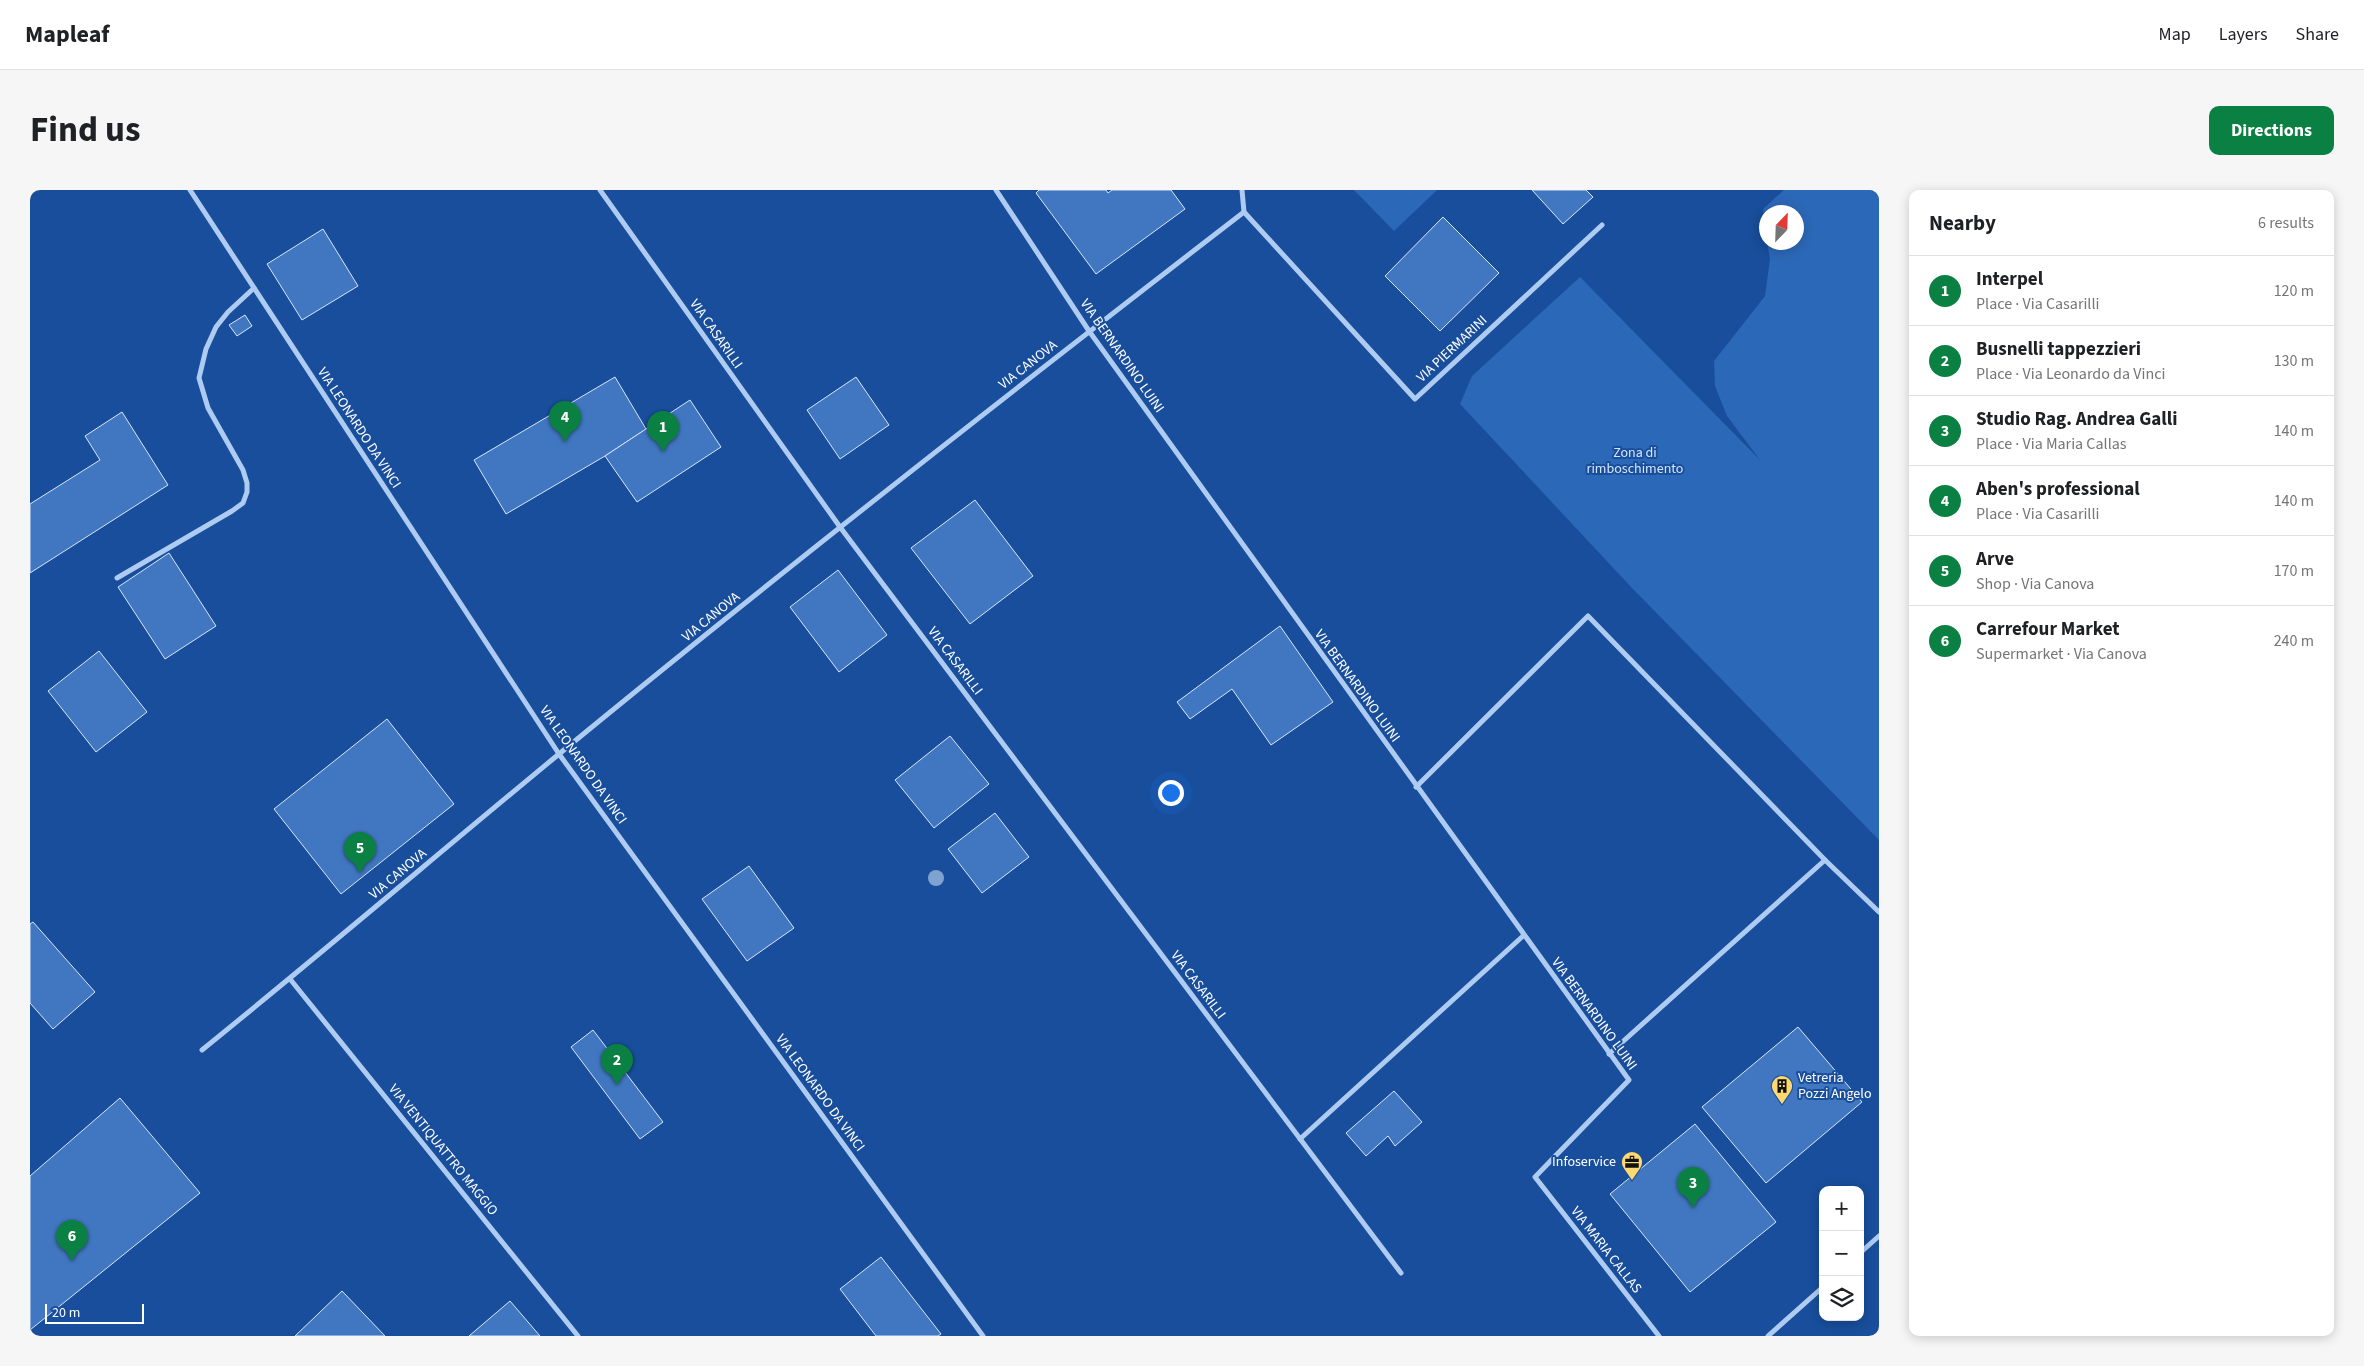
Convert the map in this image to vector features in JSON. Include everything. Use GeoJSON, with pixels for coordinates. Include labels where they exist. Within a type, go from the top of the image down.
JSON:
{"type":"FeatureCollection","features":[{"type":"Feature","properties":{"kind":"street","name":"VIA LEONARDO DA VINCI"},"geometry":{"type":"LineString","coordinates":[[190,190],[559,754],[983,1336]]}},
{"type":"Feature","properties":{"kind":"street","name":"VIA CASARILLI"},"geometry":{"type":"LineString","coordinates":[[600,190],[840,527],[1401,1273]]}},
{"type":"Feature","properties":{"kind":"street","name":"VIA BERNARDINO LUINI"},"geometry":{"type":"LineString","coordinates":[[996,190],[1090,331],[1523,936],[1629,1080],[1535,1177]]}},
{"type":"Feature","properties":{"kind":"street"},"geometry":{"type":"LineString","coordinates":[[1242,190],[1244,212]]}},
{"type":"Feature","properties":{"kind":"street","name":"VIA CANOVA"},"geometry":{"type":"LineString","coordinates":[[202,1050],[290,979],[559,754],[840,527],[1244,212]]}},
{"type":"Feature","properties":{"kind":"street","name":"VIA PIERMARINI"},"geometry":{"type":"LineString","coordinates":[[1244,212],[1415,399],[1602,225]]}},
{"type":"Feature","properties":{"kind":"street"},"geometry":{"type":"LineString","coordinates":[[117,578],[232,512],[243,503],[247,492],[243,470],[208,408],[199,378],[206,349],[216,327],[228,312],[254,288]]}},
{"type":"Feature","properties":{"kind":"street"},"geometry":{"type":"LineString","coordinates":[[1416,787],[1588,616],[1824,860],[1879,912]]}},
{"type":"Feature","properties":{"kind":"street"},"geometry":{"type":"LineString","coordinates":[[1609,1054],[1824,860]]}},
{"type":"Feature","properties":{"kind":"street"},"geometry":{"type":"LineString","coordinates":[[1300,1139],[1523,936]]}},
{"type":"Feature","properties":{"kind":"street","name":"VIA VENTIQUATTRO MAGGIO"},"geometry":{"type":"LineString","coordinates":[[290,979],[578,1336]]}},
{"type":"Feature","properties":{"kind":"street","name":"VIA MARIA CALLAS"},"geometry":{"type":"LineString","coordinates":[[1535,1177],[1658,1336]]}},
{"type":"Feature","properties":{"kind":"street"},"geometry":{"type":"LineString","coordinates":[[1864,1249],[1879,1236]]}},
{"type":"Feature","properties":{"kind":"street"},"geometry":{"type":"LineString","coordinates":[[1768,1336],[1819,1290]]}},
{"type":"Feature","properties":{"kind":"green space"},"geometry":{"type":"Polygon","coordinates":[[[1354,190],[1437,190],[1394,231],[1354,190]]]}},
{"type":"Feature","properties":{"kind":"green space","name":"Zona di rimboschimento"},"geometry":{"type":"Polygon","coordinates":[[[1784,190],[1879,190],[1879,840],[1632,588],[1460,404],[1472,376],[1580,277],[1760,460],[1727,416],[1715,386],[1714,361],[1765,296],[1770,259],[1768,250],[1804,250],[1804,205],[1767,205],[1784,190]]]}},
{"type":"Feature","properties":{"kind":"building"},"geometry":{"type":"Polygon","coordinates":[[[1039,190],[1106,190],[1108,193],[1112,190],[1171,190],[1185,209],[1096,274],[1036,193],[1039,190]]]}},
{"type":"Feature","properties":{"kind":"building"},"geometry":{"type":"Polygon","coordinates":[[[1532,190],[1586,190],[1593,197],[1563,224],[1532,190]]]}},
{"type":"Feature","properties":{"kind":"building"},"geometry":{"type":"Polygon","coordinates":[[[1443,217],[1499,273],[1440,331],[1385,276],[1443,217]]]}},
{"type":"Feature","properties":{"kind":"building"},"geometry":{"type":"Polygon","coordinates":[[[323,229],[358,286],[302,320],[267,264],[323,229]]]}},
{"type":"Feature","properties":{"kind":"building"},"geometry":{"type":"Polygon","coordinates":[[[245,315],[252,326],[237,336],[229,325],[245,315]]]}},
{"type":"Feature","properties":{"kind":"building"},"geometry":{"type":"Polygon","coordinates":[[[615,377],[646,429],[605,456],[506,514],[474,460],[615,377]]]}},
{"type":"Feature","properties":{"kind":"building"},"geometry":{"type":"Polygon","coordinates":[[[856,377],[889,425],[840,459],[807,410],[856,377]]]}},
{"type":"Feature","properties":{"kind":"building"},"geometry":{"type":"Polygon","coordinates":[[[690,400],[721,447],[637,502],[605,456],[690,400]]]}},
{"type":"Feature","properties":{"kind":"building"},"geometry":{"type":"Polygon","coordinates":[[[122,412],[168,485],[30,573],[30,504],[100,460],[85,436],[122,412]]]}},
{"type":"Feature","properties":{"kind":"building"},"geometry":{"type":"Polygon","coordinates":[[[975,500],[1033,576],[970,624],[911,548],[975,500]]]}},
{"type":"Feature","properties":{"kind":"building"},"geometry":{"type":"Polygon","coordinates":[[[169,553],[216,626],[165,659],[118,587],[169,553]]]}},
{"type":"Feature","properties":{"kind":"building"},"geometry":{"type":"Polygon","coordinates":[[[838,570],[887,635],[839,672],[790,607],[838,570]]]}},
{"type":"Feature","properties":{"kind":"building"},"geometry":{"type":"Polygon","coordinates":[[[1280,626],[1333,702],[1271,745],[1232,689],[1190,719],[1177,702],[1280,626]]]}},
{"type":"Feature","properties":{"kind":"building"},"geometry":{"type":"Polygon","coordinates":[[[99,651],[147,712],[96,752],[48,691],[99,651]]]}},
{"type":"Feature","properties":{"kind":"building"},"geometry":{"type":"Polygon","coordinates":[[[387,719],[454,804],[341,894],[274,809],[387,719]]]}},
{"type":"Feature","properties":{"kind":"building"},"geometry":{"type":"Polygon","coordinates":[[[950,736],[989,784],[934,828],[895,780],[950,736]]]}},
{"type":"Feature","properties":{"kind":"building"},"geometry":{"type":"Polygon","coordinates":[[[995,813],[1029,857],[982,893],[948,849],[995,813]]]}},
{"type":"Feature","properties":{"kind":"building"},"geometry":{"type":"Polygon","coordinates":[[[749,866],[794,928],[747,961],[702,899],[749,866]]]}},
{"type":"Feature","properties":{"kind":"building"},"geometry":{"type":"Polygon","coordinates":[[[33,922],[95,992],[53,1029],[30,1003],[30,924],[33,922]]]}},
{"type":"Feature","properties":{"kind":"building","name":"Vetreria Pozzi Angelo"},"geometry":{"type":"Polygon","coordinates":[[[1798,1027],[1862,1102],[1766,1183],[1702,1107],[1798,1027]]]}},
{"type":"Feature","properties":{"kind":"building"},"geometry":{"type":"Polygon","coordinates":[[[593,1030],[663,1122],[640,1139],[571,1047],[593,1030]]]}},
{"type":"Feature","properties":{"kind":"building"},"geometry":{"type":"Polygon","coordinates":[[[1394,1091],[1422,1122],[1395,1146],[1388,1136],[1366,1156],[1346,1133],[1394,1091]]]}},
{"type":"Feature","properties":{"kind":"building"},"geometry":{"type":"Polygon","coordinates":[[[120,1098],[200,1193],[30,1330],[30,1176],[120,1098]]]}},
{"type":"Feature","properties":{"kind":"building"},"geometry":{"type":"Polygon","coordinates":[[[1695,1124],[1776,1222],[1690,1292],[1610,1194],[1695,1124]]]}},
{"type":"Feature","properties":{"kind":"building"},"geometry":{"type":"Polygon","coordinates":[[[881,1257],[941,1334],[938,1336],[876,1336],[840,1289],[881,1257]]]}},
{"type":"Feature","properties":{"kind":"building"},"geometry":{"type":"Polygon","coordinates":[[[342,1291],[385,1336],[295,1336],[342,1291]]]}},
{"type":"Feature","properties":{"kind":"building"},"geometry":{"type":"Polygon","coordinates":[[[510,1301],[540,1336],[469,1336],[510,1301]]]}},
{"type":"Feature","properties":{"kind":"place","name":"Aben's professional"},"geometry":{"type":"Point","coordinates":[565,442]}},
{"type":"Feature","properties":{"kind":"place","name":"Interpel"},"geometry":{"type":"Point","coordinates":[663,452]}},
{"type":"Feature","properties":{"kind":"place","name":"Arve"},"geometry":{"type":"Point","coordinates":[360,873]}},
{"type":"Feature","properties":{"kind":"place","name":"Busnelli tappezzieri"},"geometry":{"type":"Point","coordinates":[617,1085]}},
{"type":"Feature","properties":{"kind":"place","name":"Vetreria Pozzi Angelo"},"geometry":{"type":"Point","coordinates":[1782,1105]}},
{"type":"Feature","properties":{"kind":"place","name":"Infoservice"},"geometry":{"type":"Point","coordinates":[1632,1181]}},
{"type":"Feature","properties":{"kind":"place","name":"Studio Rag. Andrea Galli"},"geometry":{"type":"Point","coordinates":[1693,1208]}},
{"type":"Feature","properties":{"kind":"place","name":"Carrefour Market"},"geometry":{"type":"Point","coordinates":[72,1261]}}]}
